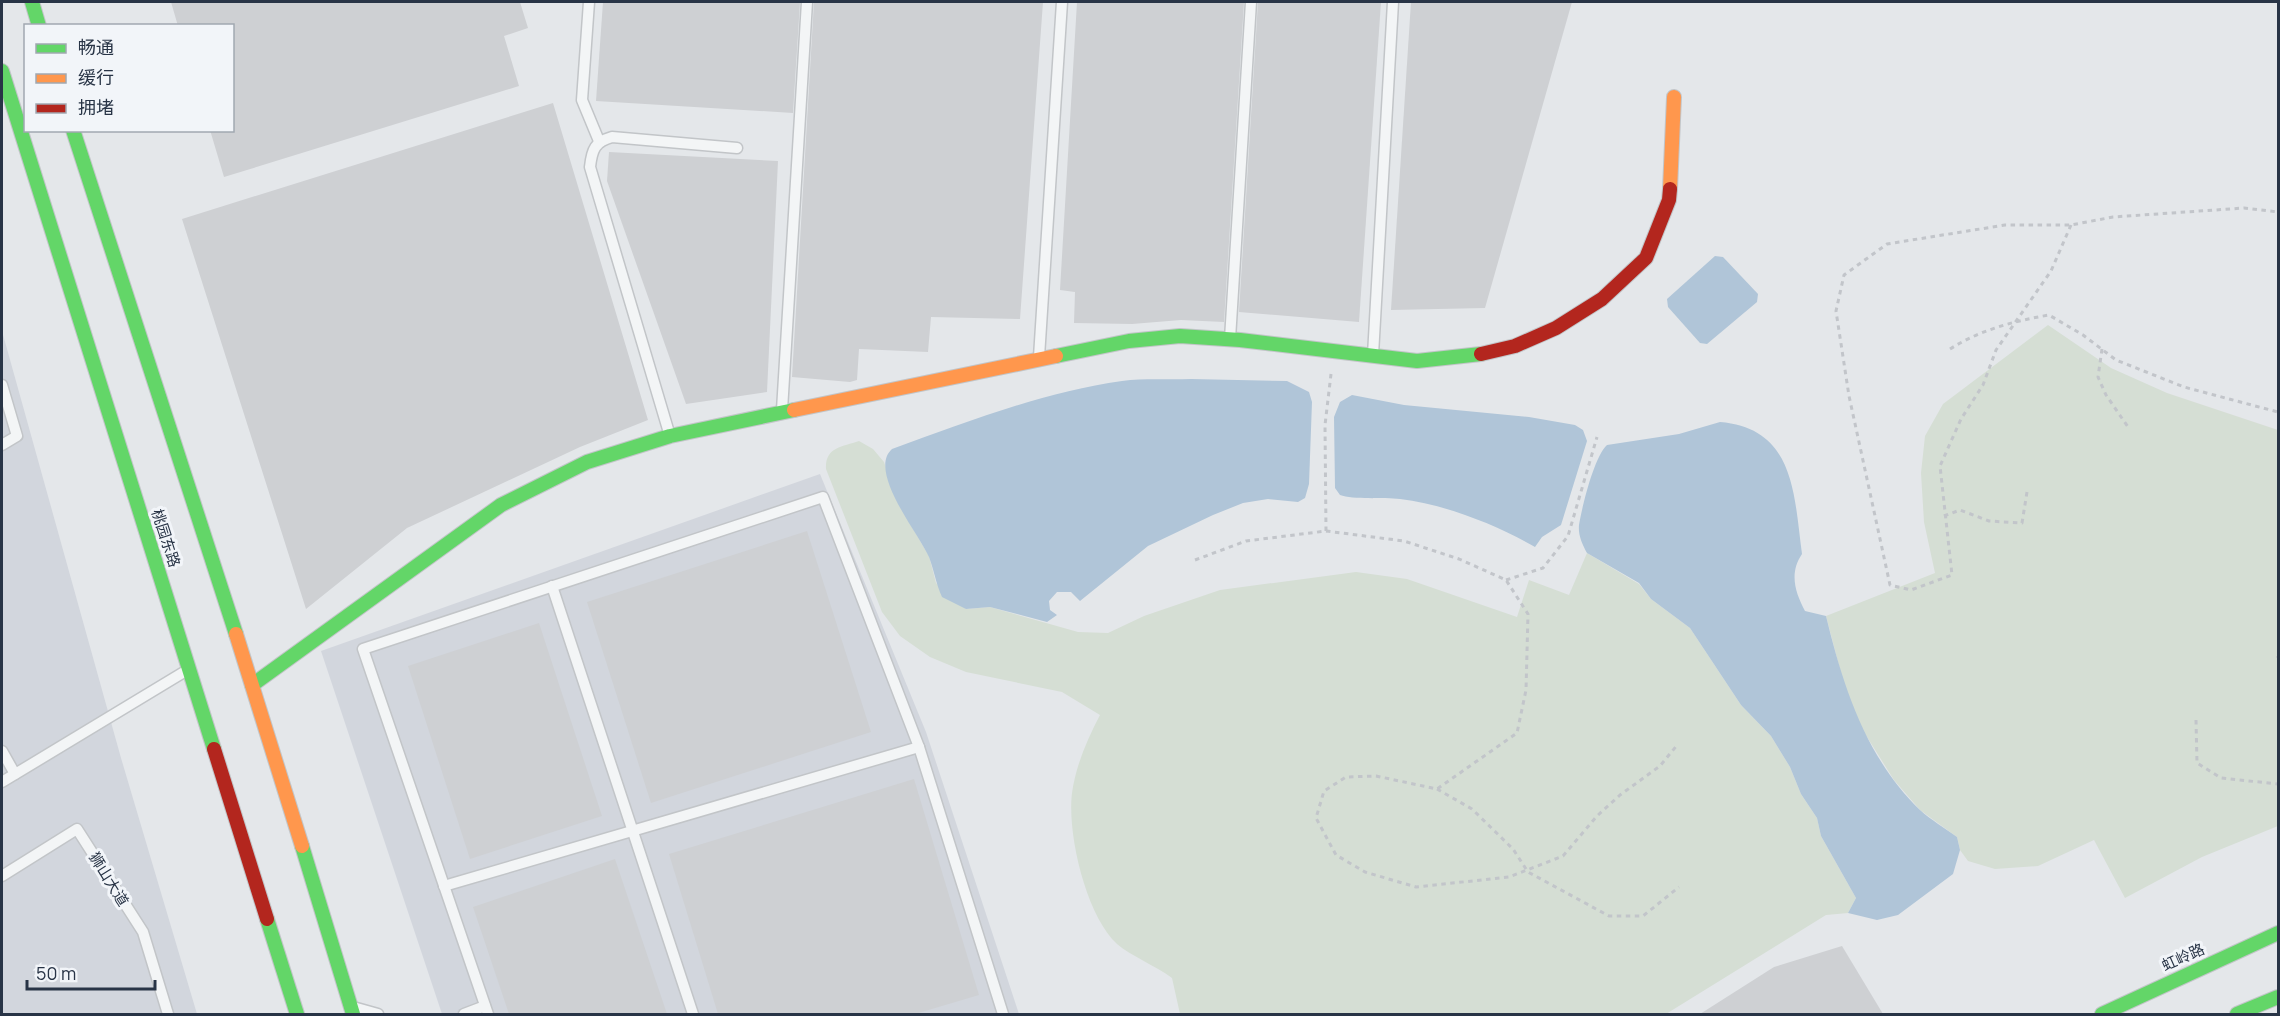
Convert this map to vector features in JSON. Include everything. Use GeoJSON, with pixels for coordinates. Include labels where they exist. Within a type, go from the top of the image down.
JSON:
{"type":"FeatureCollection","features":[{"type":"Feature","properties":{"kind":"main road"},"geometry":{"type":"LineString","coordinates":[[32,2],[38,24]]}},
{"type":"Feature","properties":{"kind":"main road","name":"桃园东路"},"geometry":{"type":"LineString","coordinates":[[2,71],[297,1014]]}},
{"type":"Feature","properties":{"kind":"main road"},"geometry":{"type":"LineString","coordinates":[[252,685],[501,505],[587,462],[670,436],[1129,341],[1180,336],[1230,339],[1417,361],[1467,357],[1515,346],[1556,328],[1602,299],[1646,258],[1669,200],[1674,97]]}},
{"type":"Feature","properties":{"kind":"main road"},"geometry":{"type":"LineString","coordinates":[[74,132],[252,685],[352,1010]]}},
{"type":"Feature","properties":{"kind":"main road","name":"虹岭路"},"geometry":{"type":"LineString","coordinates":[[2102,1014],[2278,933]]}},
{"type":"Feature","properties":{"kind":"main road"},"geometry":{"type":"LineString","coordinates":[[2237,1014],[2278,997]]}},
{"type":"Feature","properties":{"kind":"lane"},"geometry":{"type":"LineString","coordinates":[[589,2],[582,100],[599,141]]}},
{"type":"Feature","properties":{"kind":"lane"},"geometry":{"type":"LineString","coordinates":[[782,413],[807,2]]}},
{"type":"Feature","properties":{"kind":"lane"},"geometry":{"type":"LineString","coordinates":[[1039,361],[1062,2]]}},
{"type":"Feature","properties":{"kind":"lane"},"geometry":{"type":"LineString","coordinates":[[1230,339],[1251,2]]}},
{"type":"Feature","properties":{"kind":"lane"},"geometry":{"type":"LineString","coordinates":[[1372,355],[1393,2]]}},
{"type":"Feature","properties":{"kind":"lane"},"geometry":{"type":"LineString","coordinates":[[670,436],[590,167],[592,150],[599,141],[612,137],[737,148]]}},
{"type":"Feature","properties":{"kind":"lane"},"geometry":{"type":"LineString","coordinates":[[2,385],[17,436],[2,445]]}},
{"type":"Feature","properties":{"kind":"lane"},"geometry":{"type":"LineString","coordinates":[[464,1014],[486,1010],[363,649],[822,497],[919,747],[1004,1014]]}},
{"type":"Feature","properties":{"kind":"lane"},"geometry":{"type":"LineString","coordinates":[[552,586],[693,1014]]}},
{"type":"Feature","properties":{"kind":"lane"},"geometry":{"type":"LineString","coordinates":[[2,782],[190,669]]}},
{"type":"Feature","properties":{"kind":"lane"},"geometry":{"type":"LineString","coordinates":[[444,886],[919,747]]}},
{"type":"Feature","properties":{"kind":"lane"},"geometry":{"type":"LineString","coordinates":[[2,751],[15,774]]}},
{"type":"Feature","properties":{"kind":"lane","name":"狮山大道"},"geometry":{"type":"LineString","coordinates":[[2,876],[77,829],[143,932],[168,1014]]}},
{"type":"Feature","properties":{"kind":"lane"},"geometry":{"type":"LineString","coordinates":[[352,1010],[378,1014]]}},
{"type":"Feature","properties":{"kind":"path"},"geometry":{"type":"LineString","coordinates":[[2071,225],[2051,271],[1996,350],[1983,385],[1961,419],[1940,466],[1952,574],[1911,590],[1890,585],[1858,442],[1839,332],[1836,311],[1844,275],[1887,244],[2005,225],[2071,225],[2113,217],[2244,208],[2278,212]]}},
{"type":"Feature","properties":{"kind":"path"},"geometry":{"type":"LineString","coordinates":[[1950,348],[2018,320],[2049,315],[2116,360],[2184,387],[2278,412]]}},
{"type":"Feature","properties":{"kind":"path"},"geometry":{"type":"LineString","coordinates":[[2102,349],[2098,377],[2106,395],[2128,427]]}},
{"type":"Feature","properties":{"kind":"path"},"geometry":{"type":"LineString","coordinates":[[1326,531],[1325,425],[1334,351]]}},
{"type":"Feature","properties":{"kind":"path"},"geometry":{"type":"LineString","coordinates":[[1506,580],[1543,568],[1568,536],[1597,437]]}},
{"type":"Feature","properties":{"kind":"path"},"geometry":{"type":"LineString","coordinates":[[1944,516],[1960,510],[1989,521],[2022,524],[2027,492]]}},
{"type":"Feature","properties":{"kind":"path"},"geometry":{"type":"LineString","coordinates":[[1195,560],[1246,541],[1326,531],[1404,541],[1459,559],[1506,580],[1528,614],[1526,690],[1517,733],[1437,789]]}},
{"type":"Feature","properties":{"kind":"path"},"geometry":{"type":"LineString","coordinates":[[2196,720],[2197,764],[2221,778],[2278,784]]}},
{"type":"Feature","properties":{"kind":"path"},"geometry":{"type":"LineString","coordinates":[[1678,744],[1660,766],[1620,795],[1597,816],[1563,856],[1528,872],[1509,877],[1416,887],[1365,872],[1336,855],[1316,818],[1324,790],[1346,777],[1376,776],[1437,789],[1472,809],[1513,849],[1528,872],[1609,916],[1643,916],[1679,887]]}},
{"type":"Feature","properties":{"kind":"shaded area"},"geometry":{"type":"Polygon","coordinates":[[[2048,325],[2111,368],[2167,393],[2278,430],[2278,826],[2202,857],[2125,898],[2094,840],[2038,866],[1995,869],[1968,861],[1960,850],[1957,837],[1920,810],[1894,780],[1862,729],[1844,685],[1826,616],[1935,573],[1924,522],[1921,473],[1925,436],[1943,404],[2048,325]]]}},
{"type":"Feature","properties":{"kind":"shaded area"},"geometry":{"type":"Polygon","coordinates":[[[2,331],[121,758],[197,1014],[2,1014],[2,331]]]}},
{"type":"Feature","properties":{"kind":"shaded area"},"geometry":{"type":"Polygon","coordinates":[[[859,441],[873,449],[884,462],[898,503],[929,556],[936,583],[966,609],[990,607],[1078,632],[1108,633],[1144,616],[1220,590],[1356,572],[1407,579],[1517,617],[1529,580],[1569,595],[1587,553],[1639,584],[1651,599],[1690,628],[1741,705],[1771,736],[1790,767],[1801,794],[1817,818],[1821,836],[1856,898],[1848,913],[1826,915],[1666,1014],[1180,1014],[1172,978],[1117,944],[1096,914],[1081,873],[1073,830],[1072,793],[1083,753],[1100,715],[1062,692],[966,672],[930,657],[900,636],[882,612],[826,469],[828,456],[832,452],[859,441]]]}},
{"type":"Feature","properties":{"kind":"shaded area"},"geometry":{"type":"Polygon","coordinates":[[[820,474],[926,732],[1019,1014],[442,1014],[321,651],[820,474]]]}},
{"type":"Feature","properties":{"kind":"water"},"geometry":{"type":"Polygon","coordinates":[[[1715,256],[1723,257],[1758,294],[1757,302],[1707,344],[1700,343],[1668,307],[1667,299],[1715,256]]]}},
{"type":"Feature","properties":{"kind":"water"},"geometry":{"type":"Polygon","coordinates":[[[1130,380],[1287,381],[1309,392],[1312,402],[1309,484],[1305,498],[1298,502],[1268,499],[1243,503],[1148,546],[1080,601],[1071,592],[1057,592],[1049,601],[1050,610],[1057,615],[1047,622],[990,607],[966,609],[942,597],[929,557],[890,487],[886,472],[886,459],[892,449],[1005,409],[1063,392],[1130,380]]]}},
{"type":"Feature","properties":{"kind":"water"},"geometry":{"type":"Polygon","coordinates":[[[1352,395],[1404,405],[1529,417],[1575,425],[1583,430],[1587,441],[1561,525],[1542,537],[1535,547],[1487,523],[1434,506],[1400,499],[1340,495],[1335,488],[1334,417],[1340,402],[1352,395]]]}},
{"type":"Feature","properties":{"kind":"water"},"geometry":{"type":"Polygon","coordinates":[[[1720,422],[1745,427],[1763,437],[1777,451],[1786,468],[1796,509],[1802,554],[1796,568],[1795,582],[1801,604],[1805,611],[1826,616],[1840,669],[1859,720],[1885,768],[1920,810],[1957,837],[1960,850],[1953,874],[1898,915],[1877,920],[1848,913],[1856,898],[1821,836],[1817,818],[1801,794],[1790,767],[1771,736],[1741,705],[1690,628],[1651,599],[1639,583],[1587,553],[1581,539],[1579,525],[1586,495],[1593,471],[1607,445],[1679,434],[1720,422]]]}},
{"type":"Feature","properties":{"kind":"building"},"geometry":{"type":"Polygon","coordinates":[[[171,2],[520,2],[528,28],[504,36],[519,86],[224,177],[211,132],[234,132],[234,24],[177,24],[171,2]]]}},
{"type":"Feature","properties":{"kind":"building"},"geometry":{"type":"Polygon","coordinates":[[[603,2],[800,2],[793,113],[596,101],[603,2]]]}},
{"type":"Feature","properties":{"kind":"building"},"geometry":{"type":"Polygon","coordinates":[[[814,2],[1043,2],[1020,319],[931,317],[928,352],[859,349],[857,380],[850,382],[792,377],[814,2]]]}},
{"type":"Feature","properties":{"kind":"building"},"geometry":{"type":"Polygon","coordinates":[[[1077,2],[1244,2],[1224,322],[1181,320],[1132,324],[1074,323],[1075,292],[1060,290],[1077,2]]]}},
{"type":"Feature","properties":{"kind":"building"},"geometry":{"type":"Polygon","coordinates":[[[1258,2],[1381,2],[1359,322],[1239,312],[1258,2]]]}},
{"type":"Feature","properties":{"kind":"building"},"geometry":{"type":"Polygon","coordinates":[[[1411,2],[1572,2],[1485,308],[1391,310],[1411,2]]]}},
{"type":"Feature","properties":{"kind":"building"},"geometry":{"type":"Polygon","coordinates":[[[553,103],[648,420],[580,447],[407,528],[306,609],[182,219],[553,103]]]}},
{"type":"Feature","properties":{"kind":"building"},"geometry":{"type":"Polygon","coordinates":[[[609,152],[778,161],[767,392],[686,404],[607,181],[609,152]]]}},
{"type":"Feature","properties":{"kind":"building"},"geometry":{"type":"Polygon","coordinates":[[[807,531],[871,732],[651,803],[587,602],[807,531]]]}},
{"type":"Feature","properties":{"kind":"building"},"geometry":{"type":"Polygon","coordinates":[[[539,623],[602,816],[470,859],[408,666],[539,623]]]}},
{"type":"Feature","properties":{"kind":"building"},"geometry":{"type":"Polygon","coordinates":[[[914,779],[979,995],[915,1014],[718,1014],[669,854],[914,779]]]}},
{"type":"Feature","properties":{"kind":"building"},"geometry":{"type":"Polygon","coordinates":[[[615,859],[667,1014],[509,1014],[473,907],[615,859]]]}},
{"type":"Feature","properties":{"kind":"building"},"geometry":{"type":"Polygon","coordinates":[[[1842,946],[1883,1014],[1700,1014],[1774,967],[1842,946]]]}},
{"type":"Feature","properties":{"kind":"traffic: fast"},"geometry":{"type":"LineString","coordinates":[[32,2],[38,24]]}},
{"type":"Feature","properties":{"kind":"traffic: fast"},"geometry":{"type":"LineString","coordinates":[[2,71],[214,749]]}},
{"type":"Feature","properties":{"kind":"traffic: fast"},"geometry":{"type":"LineString","coordinates":[[74,132],[236,634]]}},
{"type":"Feature","properties":{"kind":"traffic: fast"},"geometry":{"type":"LineString","coordinates":[[1056,356],[1129,341],[1180,336],[1240,340],[1417,361],[1481,354]]}},
{"type":"Feature","properties":{"kind":"traffic: fast"},"geometry":{"type":"LineString","coordinates":[[252,685],[501,505],[587,462],[670,436],[794,410]]}},
{"type":"Feature","properties":{"kind":"traffic: fast"},"geometry":{"type":"LineString","coordinates":[[302,846],[353,1014]]}},
{"type":"Feature","properties":{"kind":"traffic: fast"},"geometry":{"type":"LineString","coordinates":[[267,919],[297,1014]]}},
{"type":"Feature","properties":{"kind":"traffic: fast"},"geometry":{"type":"LineString","coordinates":[[2102,1014],[2278,933]]}},
{"type":"Feature","properties":{"kind":"traffic: fast"},"geometry":{"type":"LineString","coordinates":[[2237,1014],[2278,997]]}},
{"type":"Feature","properties":{"kind":"traffic: slow"},"geometry":{"type":"LineString","coordinates":[[1670,189],[1674,97]]}},
{"type":"Feature","properties":{"kind":"traffic: slow"},"geometry":{"type":"LineString","coordinates":[[794,410],[1056,356]]}},
{"type":"Feature","properties":{"kind":"traffic: slow"},"geometry":{"type":"LineString","coordinates":[[236,634],[302,846]]}},
{"type":"Feature","properties":{"kind":"traffic: jam"},"geometry":{"type":"LineString","coordinates":[[1481,354],[1515,346],[1556,328],[1602,299],[1646,258],[1669,200],[1670,189]]}},
{"type":"Feature","properties":{"kind":"traffic: jam"},"geometry":{"type":"LineString","coordinates":[[214,749],[267,919]]}}]}
